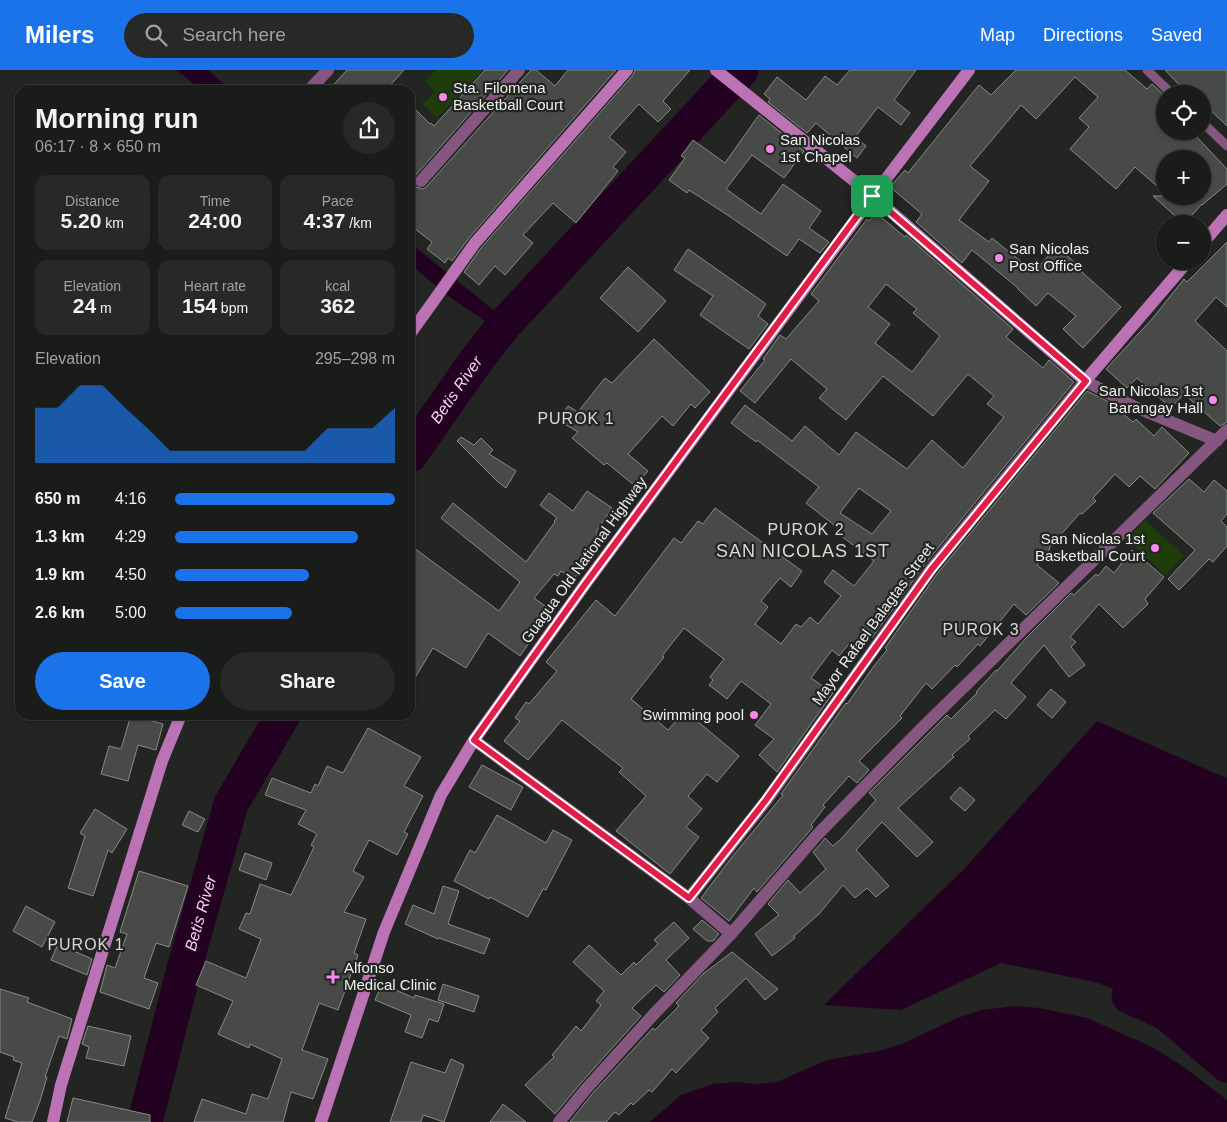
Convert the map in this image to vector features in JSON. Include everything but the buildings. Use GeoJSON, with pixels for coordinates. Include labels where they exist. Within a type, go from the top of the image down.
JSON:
{"type":"FeatureCollection","features":[{"type":"Feature","properties":{"kind":"street"},"geometry":{"type":"LineString","coordinates":[[314,85],[328,70]]}},
{"type":"Feature","properties":{"kind":"street"},"geometry":{"type":"LineString","coordinates":[[421,181],[519,70]]}},
{"type":"Feature","properties":{"kind":"street"},"geometry":{"type":"LineString","coordinates":[[415,327],[475,243],[627,70]]}},
{"type":"Feature","properties":{"kind":"street"},"geometry":{"type":"LineString","coordinates":[[716,70],[872,196],[1086,381],[1135,407],[1217,441]]}},
{"type":"Feature","properties":{"kind":"street","name":"Guagua Old National Highway"},"geometry":{"type":"LineString","coordinates":[[321,1122],[384,932],[440,795],[474,740],[592,575],[872,196],[968,70]]}},
{"type":"Feature","properties":{"kind":"street"},"geometry":{"type":"LineString","coordinates":[[1211,234],[1227,215]]}},
{"type":"Feature","properties":{"kind":"street","name":"Mayor Rafael Balagtas Street"},"geometry":{"type":"LineString","coordinates":[[689,898],[766,800],[931,570],[1086,381],[1180,270]]}},
{"type":"Feature","properties":{"kind":"street"},"geometry":{"type":"LineString","coordinates":[[560,1122],[586,1089],[731,934],[817,836],[922,728],[1227,430]]}},
{"type":"Feature","properties":{"kind":"street"},"geometry":{"type":"LineString","coordinates":[[53,1122],[61,1085],[162,761],[180,720]]}},
{"type":"Feature","properties":{"kind":"street"},"geometry":{"type":"LineString","coordinates":[[474,740],[689,898],[731,934]]}},
{"type":"Feature","properties":{"kind":"lane"},"geometry":{"type":"LineString","coordinates":[[1147,70],[1163,85]]}},
{"type":"Feature","properties":{"kind":"lane"},"geometry":{"type":"LineString","coordinates":[[1211,131],[1227,146]]}},
{"type":"Feature","properties":{"kind":"green space","name":"Sta. Filomena Basketball Court"},"geometry":{"type":"Polygon","coordinates":[[[436,70],[483,70],[437,118],[423,104],[435,91],[425,81],[436,70]]]}},
{"type":"Feature","properties":{"kind":"green space","name":"San Nicolas 1st Basketball Court"},"geometry":{"type":"Polygon","coordinates":[[[1145,520],[1184,556],[1166,575],[1127,540],[1145,520]]]}},
{"type":"Feature","properties":{"kind":"shaded area"},"geometry":{"type":"Polygon","coordinates":[[[176,70],[208,70],[224,85],[196,85],[176,70]]]}},
{"type":"Feature","properties":{"kind":"shaded area"},"geometry":{"type":"Polygon","coordinates":[[[415,247],[496,312],[499,321],[486,322],[444,293],[415,268],[415,247]]]}},
{"type":"Feature","properties":{"kind":"shaded area"},"geometry":{"type":"Polygon","coordinates":[[[1097,721],[1226,778],[1227,776],[1227,1061],[1167,1009],[1095,982],[1001,963],[901,1010],[824,1005],[966,867],[1097,721]]]}},
{"type":"Feature","properties":{"kind":"shaded area"},"geometry":{"type":"Polygon","coordinates":[[[1015,1006],[1039,1008],[1087,1018],[1152,1047],[1184,1067],[1227,1100],[1227,1122],[650,1122],[681,1095],[713,1084],[777,1082],[827,1060],[879,1051],[902,1044],[957,1018],[982,1010],[1015,1006]]]}},
{"type":"Feature","properties":{"kind":"waterway"},"geometry":{"type":"LineString","coordinates":[[415,448],[478,358],[504,325],[741,70]]}},
{"type":"Feature","properties":{"kind":"waterway","name":"Betis River"},"geometry":{"type":"LineString","coordinates":[[145,1122],[183,973],[231,804],[280,720]]}},
{"type":"Feature","properties":{"kind":"waterway"},"geometry":{"type":"LineString","coordinates":[[1129,996],[1166,1013],[1227,1065]]}},
{"type":"Feature","properties":{"kind":"place","name":"Sta. Filomena Basketball Court"},"geometry":{"type":"Point","coordinates":[443,97]}},
{"type":"Feature","properties":{"kind":"place","name":"San Nicolas 1st Chapel"},"geometry":{"type":"Point","coordinates":[770,149]}},
{"type":"Feature","properties":{"kind":"place","name":"San Nicolas Post Office"},"geometry":{"type":"Point","coordinates":[999,258]}},
{"type":"Feature","properties":{"kind":"place","name":"San Nicolas 1st Barangay Hall"},"geometry":{"type":"Point","coordinates":[1213,400]}},
{"type":"Feature","properties":{"kind":"place","name":"San Nicolas 1st Basketball Court"},"geometry":{"type":"Point","coordinates":[1155,548]}},
{"type":"Feature","properties":{"kind":"place","name":"Swimming pool"},"geometry":{"type":"Point","coordinates":[754,715]}},
{"type":"Feature","properties":{"kind":"place","name":"Alfonso Medical Clinic"},"geometry":{"type":"Point","coordinates":[333,977]}},
{"type":"Feature","properties":{"kind":"district","name":"PUROK 1"},"geometry":{"type":"Point","coordinates":[576,418]}},
{"type":"Feature","properties":{"kind":"district","name":"PUROK 2"},"geometry":{"type":"Point","coordinates":[806,529]}},
{"type":"Feature","properties":{"kind":"district","name":"SAN NICOLAS 1ST"},"geometry":{"type":"Point","coordinates":[803,551]}},
{"type":"Feature","properties":{"kind":"district","name":"PUROK 3"},"geometry":{"type":"Point","coordinates":[981,629]}},
{"type":"Feature","properties":{"kind":"district","name":"PUROK 1"},"geometry":{"type":"Point","coordinates":[86,944]}},
{"type":"Feature","properties":{"kind":"route"},"geometry":{"type":"LineString","coordinates":[[872,196],[1086,381],[931,570],[766,800],[689,898],[474,740],[586,583],[872,196]]}}]}
